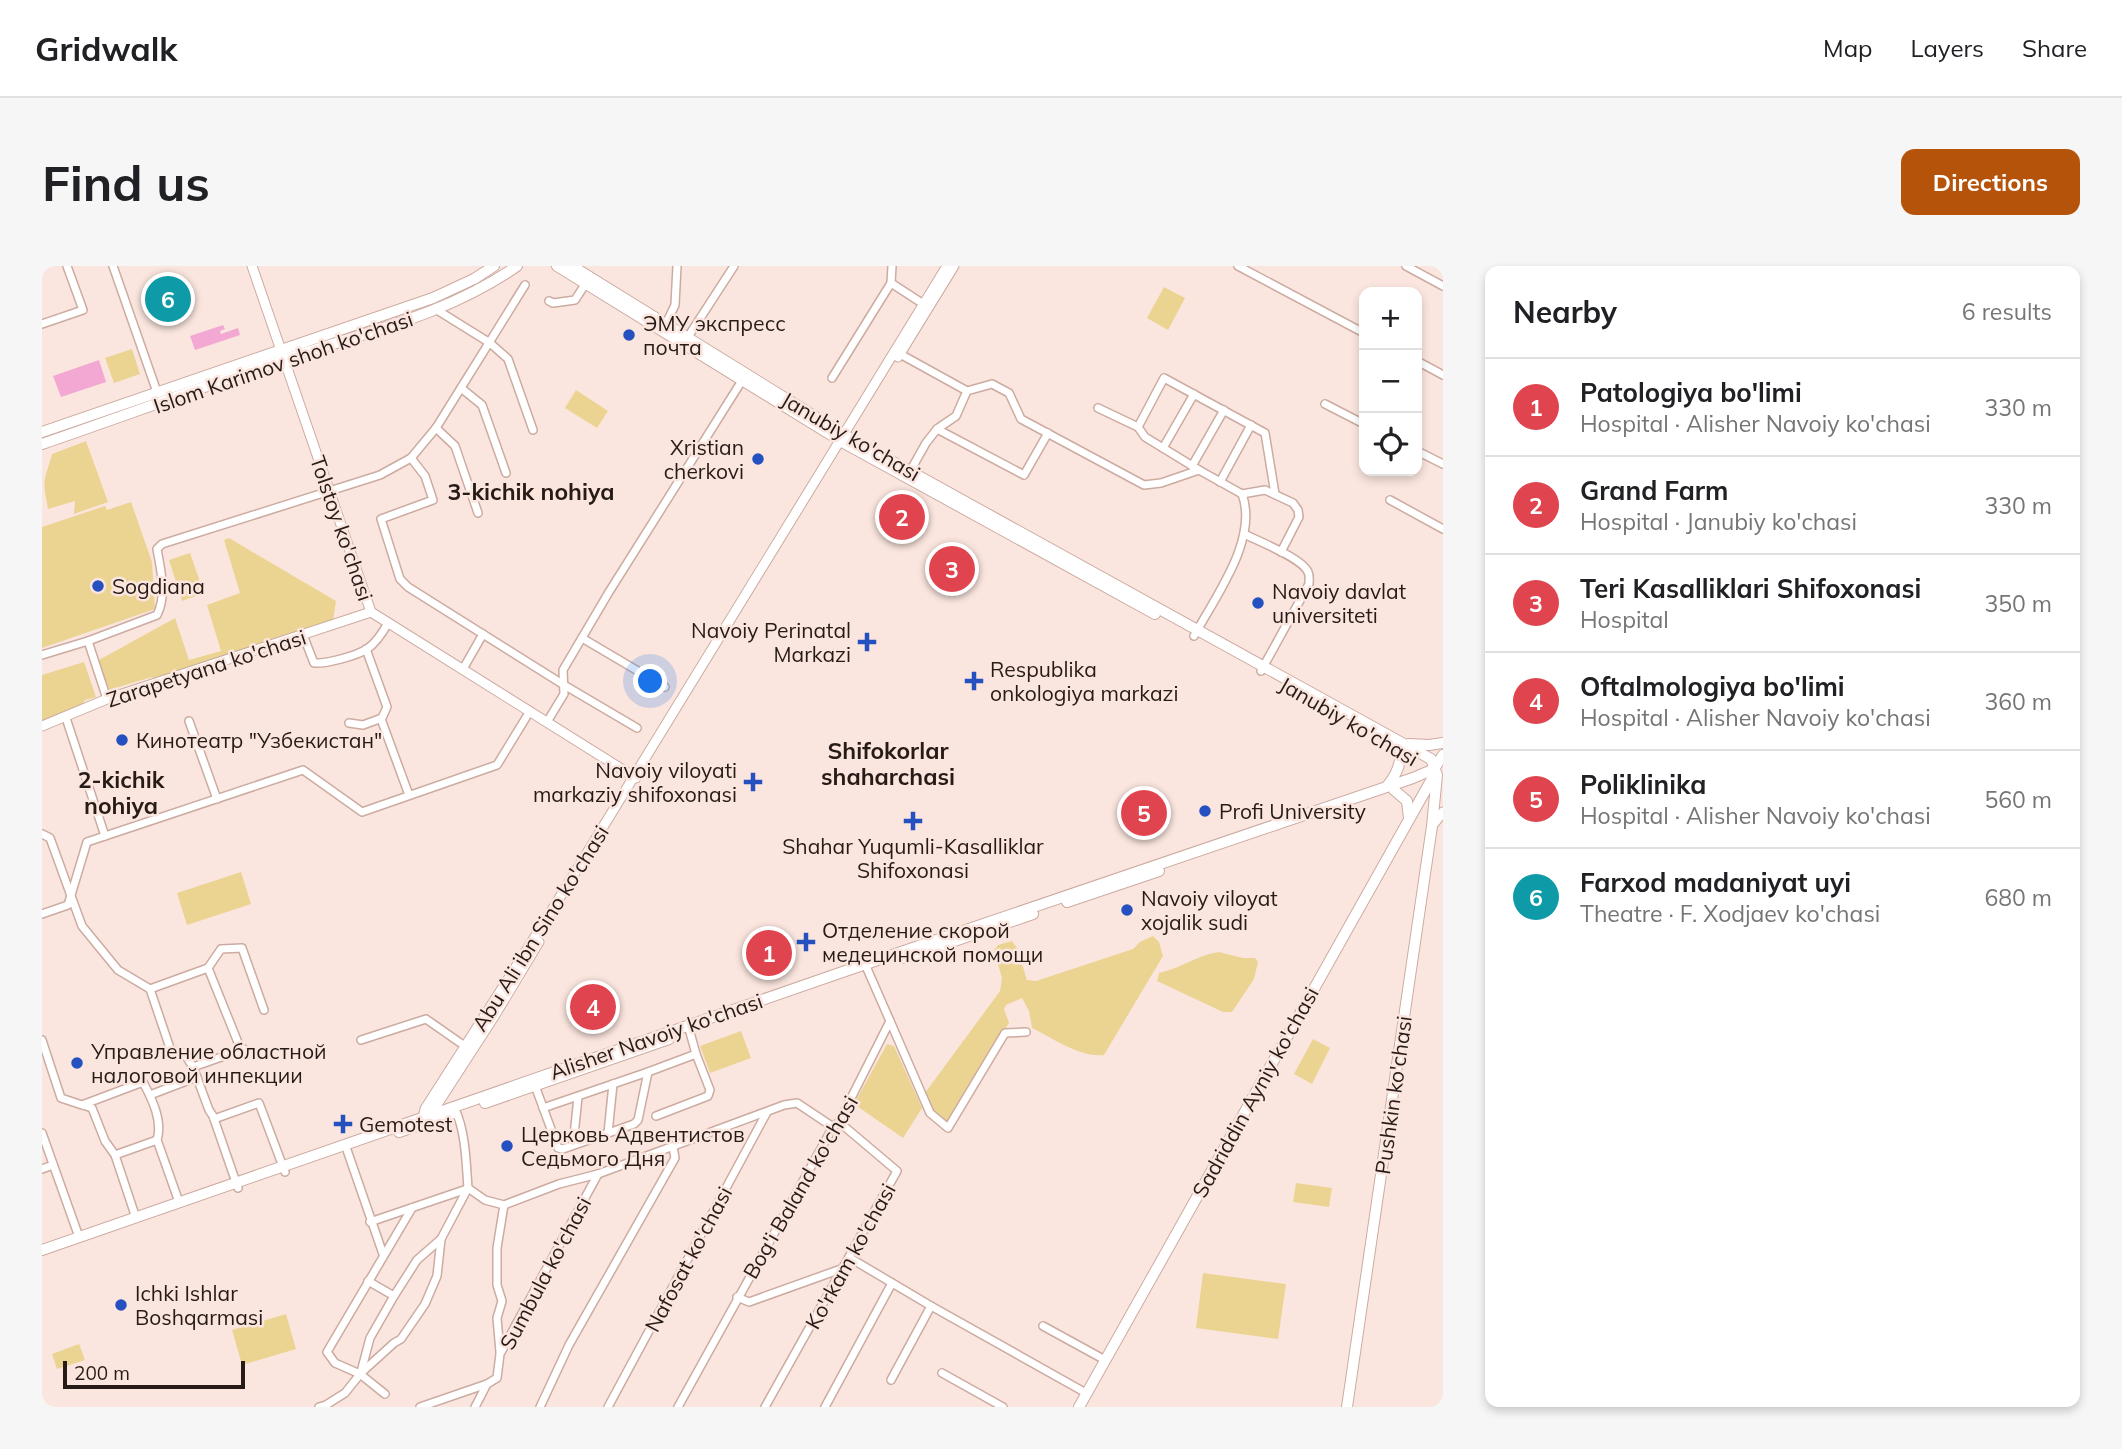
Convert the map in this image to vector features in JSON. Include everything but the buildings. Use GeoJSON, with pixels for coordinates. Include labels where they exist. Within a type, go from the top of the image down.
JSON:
{"type":"FeatureCollection","features":[{"type":"Feature","properties":{"kind":"main road","name":"Islom Karimov shoh ko'chasi"},"geometry":{"type":"LineString","coordinates":[[42,444],[433,298],[474,279],[494,266]]}},
{"type":"Feature","properties":{"kind":"main road","name":"Islom Karimov shoh ko'chasi"},"geometry":{"type":"LineString","coordinates":[[42,432],[157,392],[437,310],[477,292],[517,266]]}},
{"type":"Feature","properties":{"kind":"main road","name":"Janubiy ko'chasi"},"geometry":{"type":"LineString","coordinates":[[557,266],[844,438]]}},
{"type":"Feature","properties":{"kind":"main road","name":"Janubiy ko'chasi"},"geometry":{"type":"LineString","coordinates":[[572,266],[684,344],[743,379],[908,474],[1402,745],[1419,758],[1434,775]]}},
{"type":"Feature","properties":{"kind":"main road"},"geometry":{"type":"LineString","coordinates":[[1409,818],[1407,801],[1390,788],[1399,766],[1402,745],[1443,743]]}},
{"type":"Feature","properties":{"kind":"main road","name":"Sadriddin Ayniy ko'chasi"},"geometry":{"type":"LineString","coordinates":[[1079,1407],[1443,755]]}},
{"type":"Feature","properties":{"kind":"main road","name":"Alisher Navoiy ko'chasi"},"geometry":{"type":"LineString","coordinates":[[283,1169],[347,1150],[456,1107],[1434,775]]}},
{"type":"Feature","properties":{"kind":"main road","name":"Pushkin ko'chasi"},"geometry":{"type":"LineString","coordinates":[[1347,1407],[1433,826],[1434,775]]}},
{"type":"Feature","properties":{"kind":"main road","name":"Alisher Navoiy ko'chasi"},"geometry":{"type":"LineString","coordinates":[[42,1257],[426,1119]]}},
{"type":"Feature","properties":{"kind":"main road","name":"Alisher Navoiy ko'chasi"},"geometry":{"type":"LineString","coordinates":[[42,1250],[179,1202],[237,1185]]}},
{"type":"Feature","properties":{"kind":"street"},"geometry":{"type":"LineString","coordinates":[[42,324],[83,310],[67,266]]}},
{"type":"Feature","properties":{"kind":"street"},"geometry":{"type":"LineString","coordinates":[[113,266],[157,392]]}},
{"type":"Feature","properties":{"kind":"street","name":"Tolstoy ko'chasi"},"geometry":{"type":"LineString","coordinates":[[252,266],[371,612],[635,777]]}},
{"type":"Feature","properties":{"kind":"street"},"geometry":{"type":"LineString","coordinates":[[664,328],[676,305],[677,266]]}},
{"type":"Feature","properties":{"kind":"street"},"geometry":{"type":"LineString","coordinates":[[684,344],[734,266]]}},
{"type":"Feature","properties":{"kind":"street"},"geometry":{"type":"LineString","coordinates":[[832,379],[891,283],[892,266]]}},
{"type":"Feature","properties":{"kind":"street","name":"Abu Ali ibn Sino ko'chasi"},"geometry":{"type":"LineString","coordinates":[[844,438],[900,354],[947,266]]}},
{"type":"Feature","properties":{"kind":"street","name":"Abu Ali ibn Sino ko'chasi"},"geometry":{"type":"LineString","coordinates":[[426,1119],[844,438],[954,266]]}},
{"type":"Feature","properties":{"kind":"street"},"geometry":{"type":"LineString","coordinates":[[1238,266],[1359,330]]}},
{"type":"Feature","properties":{"kind":"street"},"geometry":{"type":"LineString","coordinates":[[1406,266],[1443,286]]}},
{"type":"Feature","properties":{"kind":"street"},"geometry":{"type":"LineString","coordinates":[[891,283],[926,306]]}},
{"type":"Feature","properties":{"kind":"street"},"geometry":{"type":"LineString","coordinates":[[550,301],[553,303],[575,300],[586,284]]}},
{"type":"Feature","properties":{"kind":"street"},"geometry":{"type":"LineString","coordinates":[[42,655],[157,615],[162,604],[162,575],[157,549],[162,544],[380,475],[411,458],[436,428],[525,285]]}},
{"type":"Feature","properties":{"kind":"street"},"geometry":{"type":"LineString","coordinates":[[437,310],[490,343],[508,359],[533,430]]}},
{"type":"Feature","properties":{"kind":"street"},"geometry":{"type":"LineString","coordinates":[[900,354],[967,391],[992,384],[1009,393],[1021,419],[1144,485],[1160,483],[1195,468],[1224,410]]}},
{"type":"Feature","properties":{"kind":"street"},"geometry":{"type":"LineString","coordinates":[[1422,364],[1443,375]]}},
{"type":"Feature","properties":{"kind":"street"},"geometry":{"type":"LineString","coordinates":[[1138,426],[1164,378],[1265,433],[1275,494]]}},
{"type":"Feature","properties":{"kind":"street"},"geometry":{"type":"LineString","coordinates":[[547,722],[564,694],[563,670],[743,379]]}},
{"type":"Feature","properties":{"kind":"street"},"geometry":{"type":"LineString","coordinates":[[461,388],[482,405],[506,473]]}},
{"type":"Feature","properties":{"kind":"street"},"geometry":{"type":"LineString","coordinates":[[908,474],[937,429],[956,416],[967,391]]}},
{"type":"Feature","properties":{"kind":"street"},"geometry":{"type":"LineString","coordinates":[[1163,448],[1194,394]]}},
{"type":"Feature","properties":{"kind":"street"},"geometry":{"type":"LineString","coordinates":[[1325,404],[1359,421]]}},
{"type":"Feature","properties":{"kind":"street"},"geometry":{"type":"LineString","coordinates":[[1098,408],[1138,426],[1145,437],[1242,494],[1265,490],[1293,503],[1299,517],[1281,552]]}},
{"type":"Feature","properties":{"kind":"street"},"geometry":{"type":"LineString","coordinates":[[1220,482],[1251,425]]}},
{"type":"Feature","properties":{"kind":"street"},"geometry":{"type":"LineString","coordinates":[[436,428],[455,446],[478,513]]}},
{"type":"Feature","properties":{"kind":"street"},"geometry":{"type":"LineString","coordinates":[[937,429],[1024,475],[1048,433]]}},
{"type":"Feature","properties":{"kind":"street"},"geometry":{"type":"LineString","coordinates":[[1422,454],[1443,464]]}},
{"type":"Feature","properties":{"kind":"street"},"geometry":{"type":"LineString","coordinates":[[411,458],[425,476],[433,500],[381,519],[400,579],[408,587],[637,728]]}},
{"type":"Feature","properties":{"kind":"street"},"geometry":{"type":"LineString","coordinates":[[1196,633],[1237,558],[1244,534],[1245,504],[1242,494]]}},
{"type":"Feature","properties":{"kind":"street"},"geometry":{"type":"LineString","coordinates":[[1390,500],[1443,529]]}},
{"type":"Feature","properties":{"kind":"street"},"geometry":{"type":"LineString","coordinates":[[1244,534],[1281,552],[1301,564],[1308,572],[1309,584],[1262,668]]}},
{"type":"Feature","properties":{"kind":"street","name":"Zarapetyana ko'chasi"},"geometry":{"type":"LineString","coordinates":[[42,726],[107,699],[371,612]]}},
{"type":"Feature","properties":{"kind":"street"},"geometry":{"type":"LineString","coordinates":[[303,635],[314,663],[324,664],[366,649],[382,634],[388,623]]}},
{"type":"Feature","properties":{"kind":"street"},"geometry":{"type":"LineString","coordinates":[[463,669],[483,634]]}},
{"type":"Feature","properties":{"kind":"street"},"geometry":{"type":"LineString","coordinates":[[582,638],[665,687]]}},
{"type":"Feature","properties":{"kind":"street"},"geometry":{"type":"LineString","coordinates":[[88,641],[107,699]]}},
{"type":"Feature","properties":{"kind":"street"},"geometry":{"type":"LineString","coordinates":[[366,649],[387,707],[382,719],[409,795]]}},
{"type":"Feature","properties":{"kind":"street"},"geometry":{"type":"LineString","coordinates":[[42,914],[68,905],[87,842],[303,771],[362,812],[497,765],[530,711]]}},
{"type":"Feature","properties":{"kind":"street"},"geometry":{"type":"LineString","coordinates":[[66,718],[105,836]]}},
{"type":"Feature","properties":{"kind":"street"},"geometry":{"type":"LineString","coordinates":[[349,723],[363,725],[382,719]]}},
{"type":"Feature","properties":{"kind":"street"},"geometry":{"type":"LineString","coordinates":[[190,721],[217,799]]}},
{"type":"Feature","properties":{"kind":"street"},"geometry":{"type":"LineString","coordinates":[[1433,826],[1443,812]]}},
{"type":"Feature","properties":{"kind":"street"},"geometry":{"type":"LineString","coordinates":[[42,834],[50,838],[82,926],[118,970],[150,989],[171,1051],[184,1053],[193,1066],[237,1185]]}},
{"type":"Feature","properties":{"kind":"street"},"geometry":{"type":"LineString","coordinates":[[150,989],[208,968],[221,949],[243,948],[264,1010]]}},
{"type":"Feature","properties":{"kind":"street"},"geometry":{"type":"LineString","coordinates":[[866,967],[930,1113],[948,1128],[1005,1033],[1026,1032]]}},
{"type":"Feature","properties":{"kind":"street"},"geometry":{"type":"LineString","coordinates":[[193,1066],[243,1049],[208,968]]}},
{"type":"Feature","properties":{"kind":"street"},"geometry":{"type":"LineString","coordinates":[[361,1040],[426,1018],[469,1049]]}},
{"type":"Feature","properties":{"kind":"street","name":"Bog'i Baland ko'chasi"},"geometry":{"type":"LineString","coordinates":[[678,1407],[737,1297],[836,1124],[890,1021]]}},
{"type":"Feature","properties":{"kind":"street"},"geometry":{"type":"LineString","coordinates":[[656,1116],[708,1096],[710,1090],[696,1054],[690,1028]]}},
{"type":"Feature","properties":{"kind":"street"},"geometry":{"type":"LineString","coordinates":[[42,1041],[61,1098],[92,1108],[105,1141],[115,1155],[136,1218]]}},
{"type":"Feature","properties":{"kind":"street","name":"Abu Ali ibn Sino ko'chasi"},"geometry":{"type":"LineString","coordinates":[[426,1119],[469,1049]]}},
{"type":"Feature","properties":{"kind":"street"},"geometry":{"type":"LineString","coordinates":[[542,1108],[696,1054]]}},
{"type":"Feature","properties":{"kind":"street"},"geometry":{"type":"LineString","coordinates":[[534,1082],[555,1145],[563,1149],[634,1124],[638,1120],[648,1072]]}},
{"type":"Feature","properties":{"kind":"street"},"geometry":{"type":"LineString","coordinates":[[150,1095],[197,1077]]}},
{"type":"Feature","properties":{"kind":"street"},"geometry":{"type":"LineString","coordinates":[[82,1105],[143,1082],[150,1095],[160,1129],[157,1140],[179,1202]]}},
{"type":"Feature","properties":{"kind":"street"},"geometry":{"type":"LineString","coordinates":[[608,1133],[613,1084]]}},
{"type":"Feature","properties":{"kind":"street"},"geometry":{"type":"LineString","coordinates":[[320,1407],[345,1392],[360,1374],[401,1339],[425,1304],[437,1276],[441,1239],[468,1188],[465,1149],[456,1107],[446,1090]]}},
{"type":"Feature","properties":{"kind":"street"},"geometry":{"type":"LineString","coordinates":[[573,1145],[578,1097]]}},
{"type":"Feature","properties":{"kind":"street"},"geometry":{"type":"LineString","coordinates":[[214,1119],[259,1103],[283,1169]]}},
{"type":"Feature","properties":{"kind":"street"},"geometry":{"type":"LineString","coordinates":[[468,1188],[485,1200],[504,1205],[797,1103],[836,1124]]}},
{"type":"Feature","properties":{"kind":"street","name":"Nafosat ko'chasi"},"geometry":{"type":"LineString","coordinates":[[608,1407],[768,1111]]}},
{"type":"Feature","properties":{"kind":"street","name":"Ko'rkam ko'chasi"},"geometry":{"type":"LineString","coordinates":[[765,1407],[897,1171],[836,1124]]}},
{"type":"Feature","properties":{"kind":"street"},"geometry":{"type":"LineString","coordinates":[[42,1133],[79,1237]]}},
{"type":"Feature","properties":{"kind":"street"},"geometry":{"type":"LineString","coordinates":[[115,1155],[157,1140]]}},
{"type":"Feature","properties":{"kind":"street"},"geometry":{"type":"LineString","coordinates":[[540,1407],[569,1345],[675,1158],[673,1147]]}},
{"type":"Feature","properties":{"kind":"street"},"geometry":{"type":"LineString","coordinates":[[347,1150],[383,1254]]}},
{"type":"Feature","properties":{"kind":"street"},"geometry":{"type":"LineString","coordinates":[[42,1170],[53,1165]]}},
{"type":"Feature","properties":{"kind":"street","name":"Sumbula ko'chasi"},"geometry":{"type":"LineString","coordinates":[[475,1407],[487,1384],[497,1378],[500,1354],[598,1174]]}},
{"type":"Feature","properties":{"kind":"street"},"geometry":{"type":"LineString","coordinates":[[370,1222],[468,1188]]}},
{"type":"Feature","properties":{"kind":"street"},"geometry":{"type":"LineString","coordinates":[[500,1354],[497,1318],[502,1301],[497,1285],[498,1248],[504,1205]]}},
{"type":"Feature","properties":{"kind":"street"},"geometry":{"type":"LineString","coordinates":[[385,1394],[360,1374],[335,1363],[327,1352],[412,1208]]}},
{"type":"Feature","properties":{"kind":"street"},"geometry":{"type":"LineString","coordinates":[[360,1374],[370,1338],[394,1296],[416,1260],[441,1239]]}},
{"type":"Feature","properties":{"kind":"street"},"geometry":{"type":"LineString","coordinates":[[850,1258],[1086,1393]]}},
{"type":"Feature","properties":{"kind":"street"},"geometry":{"type":"LineString","coordinates":[[737,1297],[749,1301],[841,1269]]}},
{"type":"Feature","properties":{"kind":"street"},"geometry":{"type":"LineString","coordinates":[[368,1282],[394,1296]]}},
{"type":"Feature","properties":{"kind":"street"},"geometry":{"type":"LineString","coordinates":[[825,1407],[892,1283]]}},
{"type":"Feature","properties":{"kind":"street"},"geometry":{"type":"LineString","coordinates":[[891,1380],[931,1306]]}},
{"type":"Feature","properties":{"kind":"street"},"geometry":{"type":"LineString","coordinates":[[1043,1326],[1105,1360]]}},
{"type":"Feature","properties":{"kind":"street"},"geometry":{"type":"LineString","coordinates":[[943,1373],[1003,1407]]}},
{"type":"Feature","properties":{"kind":"street"},"geometry":{"type":"LineString","coordinates":[[420,1407],[487,1384]]}},
{"type":"Feature","properties":{"kind":"shaded area"},"geometry":{"type":"Polygon","coordinates":[[[1164,287],[1185,298],[1168,330],[1147,318],[1164,287]]]}},
{"type":"Feature","properties":{"kind":"shaded area"},"geometry":{"type":"Polygon","coordinates":[[[223,325],[225,329],[220,331],[221,334],[238,328],[240,335],[195,350],[190,336],[223,325]]]}},
{"type":"Feature","properties":{"kind":"shaded area"},"geometry":{"type":"Polygon","coordinates":[[[132,349],[140,374],[114,383],[105,358],[132,349]]]}},
{"type":"Feature","properties":{"kind":"shaded area"},"geometry":{"type":"Polygon","coordinates":[[[99,360],[106,382],[61,397],[53,376],[99,360]]]}},
{"type":"Feature","properties":{"kind":"shaded area"},"geometry":{"type":"Polygon","coordinates":[[[576,390],[608,411],[597,428],[565,408],[576,390]]]}},
{"type":"Feature","properties":{"kind":"shaded area"},"geometry":{"type":"Polygon","coordinates":[[[86,441],[108,502],[74,514],[75,501],[48,509],[45,480],[52,454],[86,441]]]}},
{"type":"Feature","properties":{"kind":"shaded area","name":"Sogdiana"},"geometry":{"type":"Polygon","coordinates":[[[131,502],[152,562],[155,609],[42,648],[42,527],[105,506],[107,510],[131,502]]]}},
{"type":"Feature","properties":{"kind":"shaded area"},"geometry":{"type":"Polygon","coordinates":[[[229,538],[336,601],[333,621],[158,682],[152,677],[109,690],[99,660],[175,618],[189,660],[221,651],[207,605],[240,593],[224,540],[229,538]]]}},
{"type":"Feature","properties":{"kind":"shaded area"},"geometry":{"type":"Polygon","coordinates":[[[190,553],[204,593],[182,601],[169,560],[190,553]]]}},
{"type":"Feature","properties":{"kind":"shaded area"},"geometry":{"type":"Polygon","coordinates":[[[84,662],[96,697],[85,700],[79,710],[42,722],[42,675],[84,662]]]}},
{"type":"Feature","properties":{"kind":"shaded area"},"geometry":{"type":"Polygon","coordinates":[[[241,872],[251,904],[187,925],[177,893],[241,872]]]}},
{"type":"Feature","properties":{"kind":"shaded area"},"geometry":{"type":"Polygon","coordinates":[[[1153,936],[1159,942],[1163,956],[1104,1055],[1076,1050],[1032,1028],[1029,1011],[1022,998],[1006,1005],[1004,1009],[1009,1023],[950,1121],[946,1123],[932,1111],[925,1093],[1000,991],[1002,978],[994,950],[998,945],[1012,941],[1017,948],[1027,980],[1036,981],[1133,949],[1153,936]]]}},
{"type":"Feature","properties":{"kind":"shaded area"},"geometry":{"type":"Polygon","coordinates":[[[1219,952],[1255,958],[1258,962],[1254,979],[1232,1012],[1223,1012],[1157,981],[1159,973],[1219,952]]]}},
{"type":"Feature","properties":{"kind":"shaded area"},"geometry":{"type":"Polygon","coordinates":[[[741,1031],[751,1058],[710,1073],[700,1046],[741,1031]]]}},
{"type":"Feature","properties":{"kind":"shaded area"},"geometry":{"type":"Polygon","coordinates":[[[1313,1039],[1330,1048],[1312,1084],[1294,1074],[1313,1039]]]}},
{"type":"Feature","properties":{"kind":"shaded area"},"geometry":{"type":"Polygon","coordinates":[[[887,1044],[894,1046],[922,1108],[903,1138],[854,1104],[887,1044]]]}},
{"type":"Feature","properties":{"kind":"shaded area"},"geometry":{"type":"Polygon","coordinates":[[[1296,1183],[1332,1188],[1329,1207],[1293,1202],[1296,1183]]]}},
{"type":"Feature","properties":{"kind":"shaded area"},"geometry":{"type":"Polygon","coordinates":[[[1203,1273],[1286,1284],[1278,1339],[1196,1328],[1203,1273]]]}},
{"type":"Feature","properties":{"kind":"shaded area"},"geometry":{"type":"Polygon","coordinates":[[[286,1314],[296,1349],[242,1365],[232,1330],[286,1314]]]}},
{"type":"Feature","properties":{"kind":"shaded area"},"geometry":{"type":"Polygon","coordinates":[[[79,1344],[85,1360],[57,1369],[52,1354],[79,1344]]]}},
{"type":"Feature","properties":{"kind":"place","name":"Farxod madaniyat uyi"},"geometry":{"type":"Point","coordinates":[168,299]}},
{"type":"Feature","properties":{"kind":"place","name":"ЭМУ экспресс почта"},"geometry":{"type":"Point","coordinates":[629,335]}},
{"type":"Feature","properties":{"kind":"place","name":"Xristian cherkovi"},"geometry":{"type":"Point","coordinates":[758,459]}},
{"type":"Feature","properties":{"kind":"place","name":"Grand Farm"},"geometry":{"type":"Point","coordinates":[902,517]}},
{"type":"Feature","properties":{"kind":"place","name":"Teri Kasalliklari Shifoxonasi"},"geometry":{"type":"Point","coordinates":[952,569]}},
{"type":"Feature","properties":{"kind":"place","name":"Sogdiana"},"geometry":{"type":"Point","coordinates":[98,586]}},
{"type":"Feature","properties":{"kind":"place","name":"Navoiy davlat universiteti"},"geometry":{"type":"Point","coordinates":[1258,603]}},
{"type":"Feature","properties":{"kind":"place","name":"Navoiy Perinatal Markazi"},"geometry":{"type":"Point","coordinates":[867,642]}},
{"type":"Feature","properties":{"kind":"place","name":"Respublika onkologiya markazi"},"geometry":{"type":"Point","coordinates":[974,681]}},
{"type":"Feature","properties":{"kind":"place","name":"Кинотеатр \"Узбекистан\""},"geometry":{"type":"Point","coordinates":[122,740]}},
{"type":"Feature","properties":{"kind":"place","name":"Navoiy viloyati markaziy shifoxonasi"},"geometry":{"type":"Point","coordinates":[753,782]}},
{"type":"Feature","properties":{"kind":"place","name":"Profi University"},"geometry":{"type":"Point","coordinates":[1205,811]}},
{"type":"Feature","properties":{"kind":"place","name":"Poliklinika"},"geometry":{"type":"Point","coordinates":[1144,813]}},
{"type":"Feature","properties":{"kind":"place","name":"Shahar Yuqumli-Kasalliklar Shifoxonasi"},"geometry":{"type":"Point","coordinates":[913,821]}},
{"type":"Feature","properties":{"kind":"place","name":"Navoiy viloyat xojalik sudi"},"geometry":{"type":"Point","coordinates":[1127,910]}},
{"type":"Feature","properties":{"kind":"place","name":"Отделение скорой медецинской помощи"},"geometry":{"type":"Point","coordinates":[806,942]}},
{"type":"Feature","properties":{"kind":"place","name":"Patologiya bo'limi"},"geometry":{"type":"Point","coordinates":[769,953]}},
{"type":"Feature","properties":{"kind":"place","name":"Oftalmologiya bo'limi"},"geometry":{"type":"Point","coordinates":[593,1007]}},
{"type":"Feature","properties":{"kind":"place","name":"Управление областной налоговой инпекции"},"geometry":{"type":"Point","coordinates":[77,1063]}},
{"type":"Feature","properties":{"kind":"place","name":"Gemotest"},"geometry":{"type":"Point","coordinates":[343,1124]}},
{"type":"Feature","properties":{"kind":"place","name":"Церковь Адвентистов Седьмого Дня"},"geometry":{"type":"Point","coordinates":[507,1146]}},
{"type":"Feature","properties":{"kind":"place","name":"Ichki Ishlar Boshqarmasi"},"geometry":{"type":"Point","coordinates":[121,1305]}},
{"type":"Feature","properties":{"kind":"district","name":"3-kichik nohiya"},"geometry":{"type":"Point","coordinates":[531,491]}},
{"type":"Feature","properties":{"kind":"district","name":"Shifokorlar shaharchasi"},"geometry":{"type":"Point","coordinates":[888,763]}},
{"type":"Feature","properties":{"kind":"district","name":"2-kichik nohiya"},"geometry":{"type":"Point","coordinates":[121,792]}}]}
